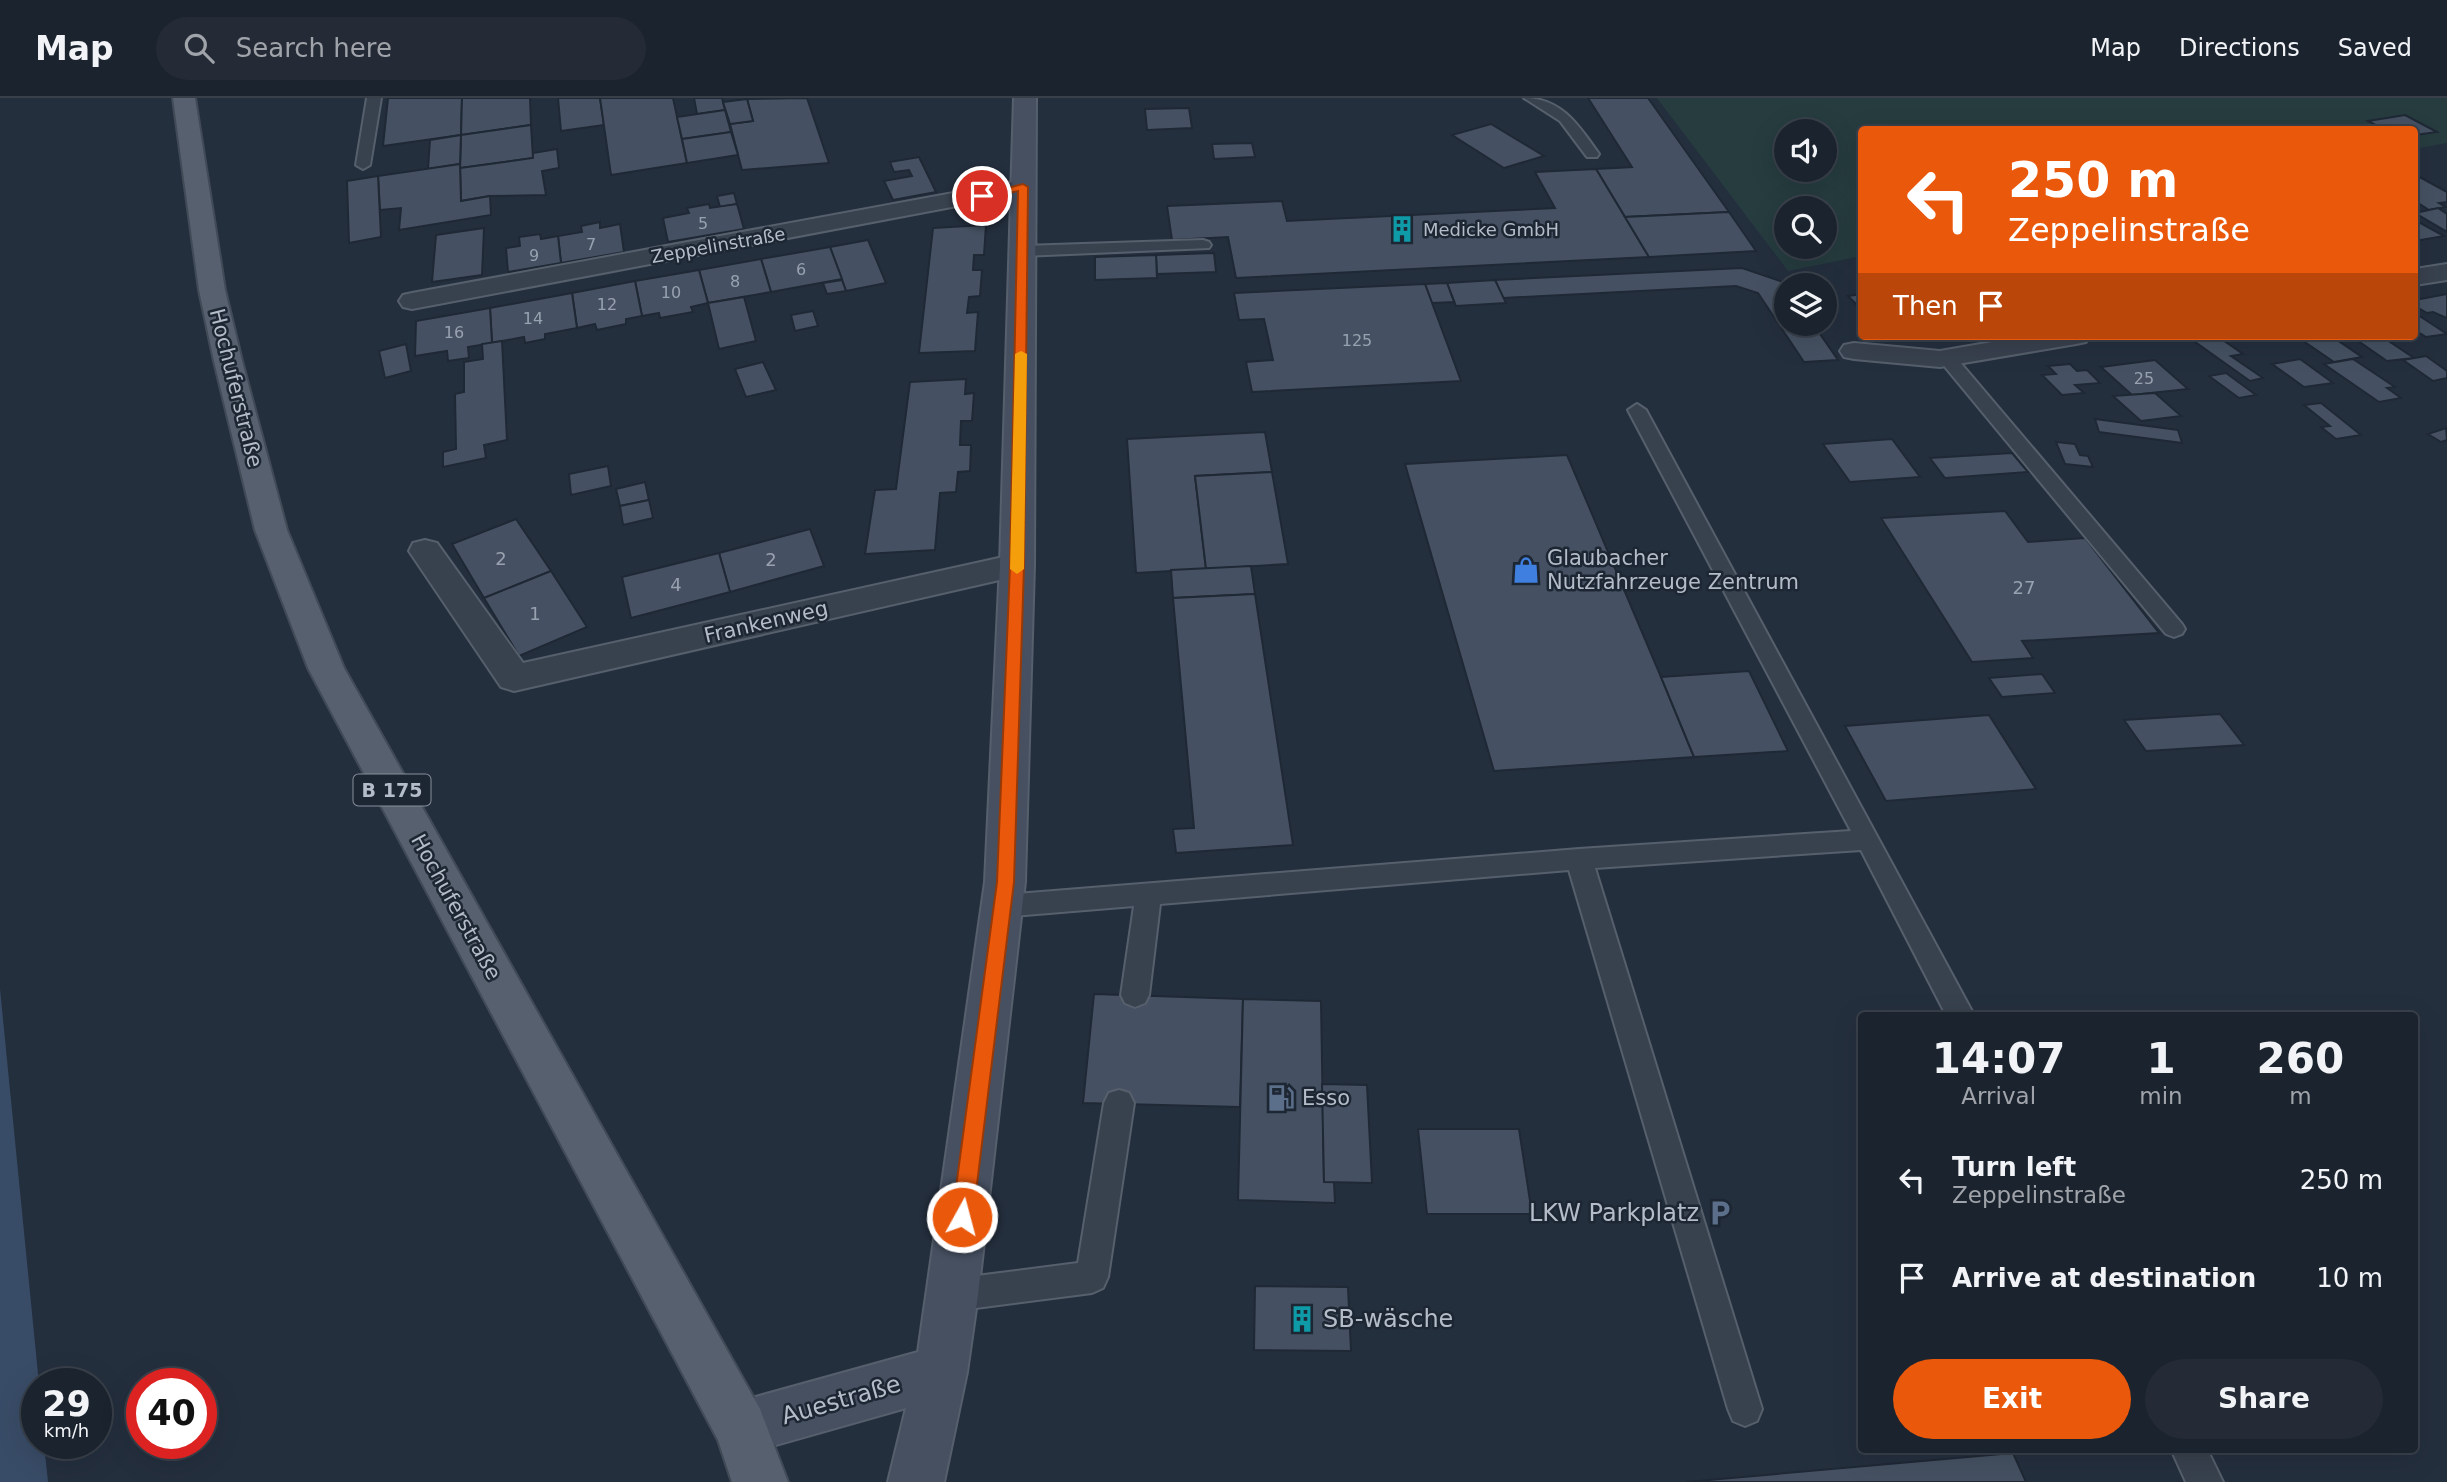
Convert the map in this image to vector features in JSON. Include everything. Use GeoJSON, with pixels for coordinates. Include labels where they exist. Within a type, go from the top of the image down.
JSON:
{"type":"FeatureCollection","features":[{"type":"Feature","properties":{"kind":"main road","name":"Hochuferstraße"},"geometry":{"type":"LineString","coordinates":[[184,98],[212,290],[228,361],[271,530],[326,668],[741,1428],[760,1482]]}},
{"type":"Feature","properties":{"kind":"street","name":"Auestraße"},"geometry":{"type":"LineString","coordinates":[[916,1482],[941,1372],[953,1295],[1005,882],[1017,565],[1025,98]]}},
{"type":"Feature","properties":{"kind":"street","name":"Zeppelinstraße"},"geometry":{"type":"LineString","coordinates":[[412,302],[1023,187]]}},
{"type":"Feature","properties":{"kind":"street"},"geometry":{"type":"LineString","coordinates":[[2418,277],[2447,272]]}},
{"type":"Feature","properties":{"kind":"street"},"geometry":{"type":"LineString","coordinates":[[1854,351],[1947,358],[2053,340]]}},
{"type":"Feature","properties":{"kind":"street","name":"Frankenweg"},"geometry":{"type":"LineString","coordinates":[[425,551],[514,678],[1017,565]]}},
{"type":"Feature","properties":{"kind":"street","name":"Auestraße"},"geometry":{"type":"LineString","coordinates":[[741,1428],[941,1372]]}},
{"type":"Feature","properties":{"kind":"lane"},"geometry":{"type":"LineString","coordinates":[[363,165],[374,98]]}},
{"type":"Feature","properties":{"kind":"lane"},"geometry":{"type":"LineString","coordinates":[[1531,98],[1565,118],[1592,154]]}},
{"type":"Feature","properties":{"kind":"lane"},"geometry":{"type":"LineString","coordinates":[[1023,251],[1203,245]]}},
{"type":"Feature","properties":{"kind":"lane"},"geometry":{"type":"LineString","coordinates":[[1947,358],[2174,629]]}},
{"type":"Feature","properties":{"kind":"lane"},"geometry":{"type":"LineString","coordinates":[[1637,410],[1958,1012]]}},
{"type":"Feature","properties":{"kind":"lane"},"geometry":{"type":"LineString","coordinates":[[1002,906],[1579,859],[1868,840]]}},
{"type":"Feature","properties":{"kind":"lane"},"geometry":{"type":"LineString","coordinates":[[1579,859],[1745,1409]]}},
{"type":"Feature","properties":{"kind":"lane"},"geometry":{"type":"LineString","coordinates":[[1135,995],[1145,935],[1147,894]]}},
{"type":"Feature","properties":{"kind":"lane"},"geometry":{"type":"LineString","coordinates":[[953,1295],[1092,1277],[1119,1103]]}},
{"type":"Feature","properties":{"kind":"lane"},"geometry":{"type":"LineString","coordinates":[[2190,1453],[2205,1482]]}},
{"type":"Feature","properties":{"kind":"green space"},"geometry":{"type":"Polygon","coordinates":[[[1657,98],[2447,98],[2447,143],[2418,148],[2418,126],[1858,126],[1858,257],[1788,271],[1779,259],[1837,259],[1837,196],[1774,196],[1774,253],[1657,98]]]}},
{"type":"Feature","properties":{"kind":"water"},"geometry":{"type":"Polygon","coordinates":[[[0,989],[37,1368],[21,1368],[21,1459],[46,1459],[48,1482],[0,1482],[0,989]]]}},
{"type":"Feature","properties":{"kind":"building"},"geometry":{"type":"Polygon","coordinates":[[[388,98],[462,98],[461,135],[383,146],[388,98]]]}},
{"type":"Feature","properties":{"kind":"building"},"geometry":{"type":"Polygon","coordinates":[[[462,98],[530,98],[531,125],[461,135],[462,98]]]}},
{"type":"Feature","properties":{"kind":"building"},"geometry":{"type":"Polygon","coordinates":[[[558,98],[600,98],[604,125],[561,131],[558,98]]]}},
{"type":"Feature","properties":{"kind":"building"},"geometry":{"type":"Polygon","coordinates":[[[600,98],[673,98],[687,163],[611,175],[600,98]]]}},
{"type":"Feature","properties":{"kind":"building"},"geometry":{"type":"Polygon","coordinates":[[[694,98],[722,98],[725,110],[697,114],[694,98]]]}},
{"type":"Feature","properties":{"kind":"building"},"geometry":{"type":"Polygon","coordinates":[[[807,98],[829,163],[742,170],[730,124],[753,121],[747,99],[807,98]]]}},
{"type":"Feature","properties":{"kind":"building"},"geometry":{"type":"Polygon","coordinates":[[[1588,98],[1648,98],[1729,212],[1625,217],[1596,169],[1632,167],[1588,98]]]}},
{"type":"Feature","properties":{"kind":"building"},"geometry":{"type":"Polygon","coordinates":[[[747,99],[753,121],[730,124],[723,102],[747,99]]]}},
{"type":"Feature","properties":{"kind":"building"},"geometry":{"type":"Polygon","coordinates":[[[1189,108],[1192,128],[1147,130],[1145,109],[1189,108]]]}},
{"type":"Feature","properties":{"kind":"building"},"geometry":{"type":"Polygon","coordinates":[[[725,110],[731,132],[682,139],[677,117],[725,110]]]}},
{"type":"Feature","properties":{"kind":"building"},"geometry":{"type":"Polygon","coordinates":[[[2405,115],[2437,132],[2418,135],[2418,126],[2377,126],[2368,121],[2405,115]]]}},
{"type":"Feature","properties":{"kind":"building"},"geometry":{"type":"Polygon","coordinates":[[[1491,124],[1544,156],[1504,168],[1452,135],[1491,124]]]}},
{"type":"Feature","properties":{"kind":"building"},"geometry":{"type":"Polygon","coordinates":[[[531,125],[533,158],[460,168],[461,135],[531,125]]]}},
{"type":"Feature","properties":{"kind":"building"},"geometry":{"type":"Polygon","coordinates":[[[731,132],[738,155],[687,163],[682,139],[731,132]]]}},
{"type":"Feature","properties":{"kind":"building"},"geometry":{"type":"Polygon","coordinates":[[[461,135],[460,164],[428,169],[430,140],[461,135]]]}},
{"type":"Feature","properties":{"kind":"building"},"geometry":{"type":"Polygon","coordinates":[[[1252,143],[1255,157],[1214,159],[1212,144],[1252,143]]]}},
{"type":"Feature","properties":{"kind":"building"},"geometry":{"type":"Polygon","coordinates":[[[557,149],[559,168],[542,171],[546,195],[490,196],[461,201],[460,168],[533,158],[533,153],[557,149]]]}},
{"type":"Feature","properties":{"kind":"building"},"geometry":{"type":"Polygon","coordinates":[[[919,157],[936,192],[893,200],[884,181],[912,176],[909,170],[894,172],[890,162],[919,157]]]}},
{"type":"Feature","properties":{"kind":"building"},"geometry":{"type":"Polygon","coordinates":[[[460,164],[461,201],[490,196],[491,215],[399,230],[401,208],[380,210],[378,176],[460,164]]]}},
{"type":"Feature","properties":{"kind":"building","name":"Medicke GmbH"},"geometry":{"type":"Polygon","coordinates":[[[1596,169],[1649,257],[1236,278],[1228,237],[1172,240],[1167,206],[1282,201],[1287,221],[1555,208],[1535,172],[1596,169]]]}},
{"type":"Feature","properties":{"kind":"building"},"geometry":{"type":"Polygon","coordinates":[[[378,176],[381,237],[349,243],[347,181],[378,176]]]}},
{"type":"Feature","properties":{"kind":"building"},"geometry":{"type":"Polygon","coordinates":[[[2418,176],[2447,192],[2447,202],[2439,203],[2446,207],[2429,210],[2418,203],[2418,176]]]}},
{"type":"Feature","properties":{"kind":"building"},"geometry":{"type":"Polygon","coordinates":[[[734,193],[737,204],[720,207],[717,196],[734,193]]]}},
{"type":"Feature","properties":{"kind":"building"},"geometry":{"type":"Polygon","coordinates":[[[709,204],[710,208],[737,204],[744,229],[668,242],[663,218],[689,213],[687,208],[709,204]]]}},
{"type":"Feature","properties":{"kind":"building"},"geometry":{"type":"Polygon","coordinates":[[[2438,208],[2447,214],[2447,232],[2418,215],[2418,212],[2438,208]]]}},
{"type":"Feature","properties":{"kind":"building"},"geometry":{"type":"Polygon","coordinates":[[[1729,212],[1756,251],[1649,257],[1625,217],[1729,212]]]}},
{"type":"Feature","properties":{"kind":"building"},"geometry":{"type":"Polygon","coordinates":[[[600,222],[600,228],[620,224],[624,252],[561,263],[558,236],[582,232],[581,226],[600,222]]]}},
{"type":"Feature","properties":{"kind":"building"},"geometry":{"type":"Polygon","coordinates":[[[2418,222],[2444,236],[2418,240],[2418,222]]]}},
{"type":"Feature","properties":{"kind":"building"},"geometry":{"type":"Polygon","coordinates":[[[986,225],[984,255],[974,255],[973,270],[982,270],[980,296],[969,297],[967,313],[978,312],[975,351],[919,353],[933,228],[986,225]]]}},
{"type":"Feature","properties":{"kind":"building"},"geometry":{"type":"Polygon","coordinates":[[[484,228],[482,275],[432,282],[436,235],[484,228]]]}},
{"type":"Feature","properties":{"kind":"building"},"geometry":{"type":"Polygon","coordinates":[[[540,234],[541,239],[558,236],[561,263],[508,272],[506,248],[520,246],[519,237],[540,234]]]}},
{"type":"Feature","properties":{"kind":"building"},"geometry":{"type":"Polygon","coordinates":[[[868,240],[886,283],[846,291],[830,247],[868,240]]]}},
{"type":"Feature","properties":{"kind":"building"},"geometry":{"type":"Polygon","coordinates":[[[830,247],[842,279],[771,292],[761,259],[830,247]]]}},
{"type":"Feature","properties":{"kind":"building"},"geometry":{"type":"Polygon","coordinates":[[[1214,253],[1216,272],[1157,274],[1156,255],[1214,253]]]}},
{"type":"Feature","properties":{"kind":"building"},"geometry":{"type":"Polygon","coordinates":[[[1156,255],[1157,278],[1095,280],[1095,257],[1156,255]]]}},
{"type":"Feature","properties":{"kind":"building"},"geometry":{"type":"Polygon","coordinates":[[[761,259],[771,292],[708,303],[699,270],[761,259]]]}},
{"type":"Feature","properties":{"kind":"building"},"geometry":{"type":"Polygon","coordinates":[[[1742,268],[1774,279],[1774,317],[1758,293],[1736,286],[1503,298],[1495,280],[1742,268]]]}},
{"type":"Feature","properties":{"kind":"building"},"geometry":{"type":"Polygon","coordinates":[[[699,270],[708,303],[691,307],[693,312],[660,318],[659,313],[642,316],[635,281],[699,270]]]}},
{"type":"Feature","properties":{"kind":"building"},"geometry":{"type":"Polygon","coordinates":[[[842,280],[846,291],[827,294],[823,283],[842,280]]]}},
{"type":"Feature","properties":{"kind":"building"},"geometry":{"type":"Polygon","coordinates":[[[1495,280],[1506,303],[1456,306],[1447,283],[1495,280]]]}},
{"type":"Feature","properties":{"kind":"building"},"geometry":{"type":"Polygon","coordinates":[[[635,281],[642,316],[626,319],[626,324],[597,330],[595,324],[577,328],[572,293],[635,281]]]}},
{"type":"Feature","properties":{"kind":"building"},"geometry":{"type":"Polygon","coordinates":[[[1447,283],[1454,302],[1432,303],[1425,284],[1447,283]]]}},
{"type":"Feature","properties":{"kind":"building"},"geometry":{"type":"Polygon","coordinates":[[[1425,284],[1461,381],[1252,392],[1246,362],[1273,360],[1264,319],[1239,320],[1234,293],[1425,284]]]}},
{"type":"Feature","properties":{"kind":"building"},"geometry":{"type":"Polygon","coordinates":[[[572,293],[577,328],[545,334],[545,339],[525,343],[524,337],[492,343],[490,308],[572,293]]]}},
{"type":"Feature","properties":{"kind":"building"},"geometry":{"type":"Polygon","coordinates":[[[2447,294],[2447,318],[2418,308],[2418,299],[2447,294]]]}},
{"type":"Feature","properties":{"kind":"building"},"geometry":{"type":"Polygon","coordinates":[[[1858,295],[1858,306],[1848,296],[1858,295]]]}},
{"type":"Feature","properties":{"kind":"building"},"geometry":{"type":"Polygon","coordinates":[[[744,297],[756,341],[719,349],[708,303],[744,297]]]}},
{"type":"Feature","properties":{"kind":"building"},"geometry":{"type":"Polygon","coordinates":[[[490,308],[492,343],[468,347],[469,358],[448,361],[447,351],[415,356],[416,321],[490,308]]]}},
{"type":"Feature","properties":{"kind":"building"},"geometry":{"type":"Polygon","coordinates":[[[813,311],[818,326],[795,331],[791,315],[813,311]]]}},
{"type":"Feature","properties":{"kind":"building"},"geometry":{"type":"Polygon","coordinates":[[[2418,315],[2447,334],[2426,337],[2418,332],[2418,315]]]}},
{"type":"Feature","properties":{"kind":"building"},"geometry":{"type":"Polygon","coordinates":[[[1787,336],[1821,336],[1838,360],[1804,362],[1787,336]]]}},
{"type":"Feature","properties":{"kind":"building"},"geometry":{"type":"Polygon","coordinates":[[[2192,340],[2223,340],[2243,354],[2231,356],[2263,378],[2250,381],[2192,340]]]}},
{"type":"Feature","properties":{"kind":"building"},"geometry":{"type":"Polygon","coordinates":[[[2302,340],[2337,340],[2362,357],[2334,362],[2302,340]]]}},
{"type":"Feature","properties":{"kind":"building"},"geometry":{"type":"Polygon","coordinates":[[[2357,340],[2387,340],[2414,358],[2387,361],[2357,340]]]}},
{"type":"Feature","properties":{"kind":"building"},"geometry":{"type":"Polygon","coordinates":[[[502,341],[507,440],[484,445],[486,458],[443,467],[443,452],[456,449],[455,394],[464,392],[464,362],[483,359],[482,344],[502,341]]]}},
{"type":"Feature","properties":{"kind":"building"},"geometry":{"type":"Polygon","coordinates":[[[406,344],[411,371],[385,378],[379,351],[406,344]]]}},
{"type":"Feature","properties":{"kind":"building"},"geometry":{"type":"Polygon","coordinates":[[[2426,356],[2447,371],[2447,378],[2433,381],[2403,360],[2426,356]]]}},
{"type":"Feature","properties":{"kind":"building"},"geometry":{"type":"Polygon","coordinates":[[[2300,359],[2333,383],[2304,387],[2272,364],[2300,359]]]}},
{"type":"Feature","properties":{"kind":"building"},"geometry":{"type":"Polygon","coordinates":[[[2353,359],[2395,387],[2387,388],[2401,398],[2379,402],[2324,364],[2353,359]]]}},
{"type":"Feature","properties":{"kind":"building"},"geometry":{"type":"Polygon","coordinates":[[[2155,360],[2188,389],[2132,395],[2101,367],[2155,360]]]}},
{"type":"Feature","properties":{"kind":"building"},"geometry":{"type":"Polygon","coordinates":[[[763,362],[776,390],[746,397],[735,369],[763,362]]]}},
{"type":"Feature","properties":{"kind":"building"},"geometry":{"type":"Polygon","coordinates":[[[2070,364],[2077,371],[2087,370],[2100,383],[2075,385],[2084,393],[2062,395],[2042,375],[2056,374],[2048,366],[2070,364]]]}},
{"type":"Feature","properties":{"kind":"building"},"geometry":{"type":"Polygon","coordinates":[[[2226,373],[2256,395],[2239,398],[2209,376],[2226,373]]]}},
{"type":"Feature","properties":{"kind":"building"},"geometry":{"type":"Polygon","coordinates":[[[966,379],[965,394],[974,393],[972,421],[961,421],[960,445],[971,445],[970,471],[958,472],[956,492],[940,493],[935,550],[865,554],[875,490],[896,489],[910,382],[966,379]]]}},
{"type":"Feature","properties":{"kind":"building"},"geometry":{"type":"Polygon","coordinates":[[[2155,393],[2181,416],[2141,421],[2113,396],[2155,393]]]}},
{"type":"Feature","properties":{"kind":"building"},"geometry":{"type":"Polygon","coordinates":[[[2321,403],[2361,435],[2336,439],[2321,427],[2330,426],[2304,405],[2321,403]]]}},
{"type":"Feature","properties":{"kind":"building"},"geometry":{"type":"Polygon","coordinates":[[[2095,419],[2178,430],[2182,443],[2099,432],[2095,419]]]}},
{"type":"Feature","properties":{"kind":"building"},"geometry":{"type":"Polygon","coordinates":[[[2446,428],[2447,440],[2441,442],[2428,434],[2446,428]]]}},
{"type":"Feature","properties":{"kind":"building"},"geometry":{"type":"Polygon","coordinates":[[[1265,432],[1272,472],[1195,476],[1206,569],[1136,573],[1127,439],[1265,432]]]}},
{"type":"Feature","properties":{"kind":"building"},"geometry":{"type":"Polygon","coordinates":[[[1892,439],[1920,477],[1850,482],[1823,444],[1892,439]]]}},
{"type":"Feature","properties":{"kind":"building"},"geometry":{"type":"Polygon","coordinates":[[[2056,442],[2075,444],[2080,455],[2088,456],[2093,467],[2065,464],[2056,442]]]}},
{"type":"Feature","properties":{"kind":"building"},"geometry":{"type":"Polygon","coordinates":[[[2012,453],[2028,472],[1945,478],[1930,458],[2012,453]]]}},
{"type":"Feature","properties":{"kind":"building","name":"Glaubacher Nutzfahrzeuge Zentrum"},"geometry":{"type":"Polygon","coordinates":[[[1567,455],[1694,757],[1494,771],[1405,464],[1567,455]]]}},
{"type":"Feature","properties":{"kind":"building"},"geometry":{"type":"Polygon","coordinates":[[[608,466],[611,486],[571,495],[569,474],[608,466]]]}},
{"type":"Feature","properties":{"kind":"building"},"geometry":{"type":"Polygon","coordinates":[[[1272,472],[1288,564],[1206,569],[1195,476],[1272,472]]]}},
{"type":"Feature","properties":{"kind":"building"},"geometry":{"type":"Polygon","coordinates":[[[645,482],[649,500],[620,506],[616,489],[645,482]]]}},
{"type":"Feature","properties":{"kind":"building"},"geometry":{"type":"Polygon","coordinates":[[[649,500],[653,518],[623,525],[620,506],[649,500]]]}},
{"type":"Feature","properties":{"kind":"building"},"geometry":{"type":"Polygon","coordinates":[[[2005,511],[2028,542],[2085,538],[2159,633],[2022,641],[2033,658],[1972,662],[1881,518],[2005,511]]]}},
{"type":"Feature","properties":{"kind":"building"},"geometry":{"type":"Polygon","coordinates":[[[516,519],[551,571],[484,598],[452,544],[516,519]]]}},
{"type":"Feature","properties":{"kind":"building"},"geometry":{"type":"Polygon","coordinates":[[[810,529],[824,566],[730,592],[719,553],[810,529]]]}},
{"type":"Feature","properties":{"kind":"building"},"geometry":{"type":"Polygon","coordinates":[[[719,553],[730,592],[631,618],[622,577],[719,553]]]}},
{"type":"Feature","properties":{"kind":"building"},"geometry":{"type":"Polygon","coordinates":[[[1251,566],[1255,594],[1173,598],[1171,570],[1251,566]]]}},
{"type":"Feature","properties":{"kind":"building"},"geometry":{"type":"Polygon","coordinates":[[[551,571],[587,627],[519,656],[484,598],[551,571]]]}},
{"type":"Feature","properties":{"kind":"building"},"geometry":{"type":"Polygon","coordinates":[[[1255,594],[1293,845],[1176,853],[1173,829],[1194,828],[1173,598],[1255,594]]]}},
{"type":"Feature","properties":{"kind":"building"},"geometry":{"type":"Polygon","coordinates":[[[1749,671],[1788,751],[1694,757],[1661,677],[1749,671]]]}},
{"type":"Feature","properties":{"kind":"building"},"geometry":{"type":"Polygon","coordinates":[[[2042,674],[2055,693],[2002,697],[1989,678],[2042,674]]]}},
{"type":"Feature","properties":{"kind":"building"},"geometry":{"type":"Polygon","coordinates":[[[2220,714],[2244,745],[2146,751],[2124,720],[2220,714]]]}},
{"type":"Feature","properties":{"kind":"building"},"geometry":{"type":"Polygon","coordinates":[[[1989,715],[2036,789],[1886,801],[1845,726],[1989,715]]]}},
{"type":"Feature","properties":{"kind":"building"},"geometry":{"type":"Polygon","coordinates":[[[1094,994],[1243,999],[1240,1107],[1083,1103],[1094,994]]]}},
{"type":"Feature","properties":{"kind":"building","name":"Esso"},"geometry":{"type":"Polygon","coordinates":[[[1243,999],[1321,1001],[1324,1182],[1334,1182],[1335,1203],[1238,1200],[1243,999]]]}},
{"type":"Feature","properties":{"kind":"building"},"geometry":{"type":"Polygon","coordinates":[[[1322,1084],[1367,1085],[1372,1183],[1324,1182],[1322,1084]]]}},
{"type":"Feature","properties":{"kind":"building"},"geometry":{"type":"Polygon","coordinates":[[[1418,1129],[1519,1129],[1532,1214],[1427,1214],[1418,1129]]]}},
{"type":"Feature","properties":{"kind":"building","name":"SB-wäsche"},"geometry":{"type":"Polygon","coordinates":[[[1255,1286],[1348,1287],[1351,1351],[1254,1350],[1255,1286]]]}},
{"type":"Feature","properties":{"kind":"building"},"geometry":{"type":"Polygon","coordinates":[[[2013,1453],[2026,1482],[1686,1482],[2013,1453]]]}},
{"type":"Feature","properties":{"kind":"slow traffic"},"geometry":{"type":"LineString","coordinates":[[1017,569],[1021,354]]}},
{"type":"Feature","properties":{"kind":"place","name":"Medicke GmbH"},"geometry":{"type":"Point","coordinates":[1402,229]}},
{"type":"Feature","properties":{"kind":"place","name":"Glaubacher Nutzfahrzeuge Zentrum"},"geometry":{"type":"Point","coordinates":[1526,570]}},
{"type":"Feature","properties":{"kind":"place","name":"Esso"},"geometry":{"type":"Point","coordinates":[1281,1098]}},
{"type":"Feature","properties":{"kind":"place","name":"LKW Parkplatz"},"geometry":{"type":"Point","coordinates":[1720,1213]}},
{"type":"Feature","properties":{"kind":"place","name":"SB-wäsche"},"geometry":{"type":"Point","coordinates":[1302,1319]}},
{"type":"Feature","properties":{"kind":"route"},"geometry":{"type":"LineString","coordinates":[[962,1217],[1005,882],[1017,565],[1023,187],[982,196]]}}]}
